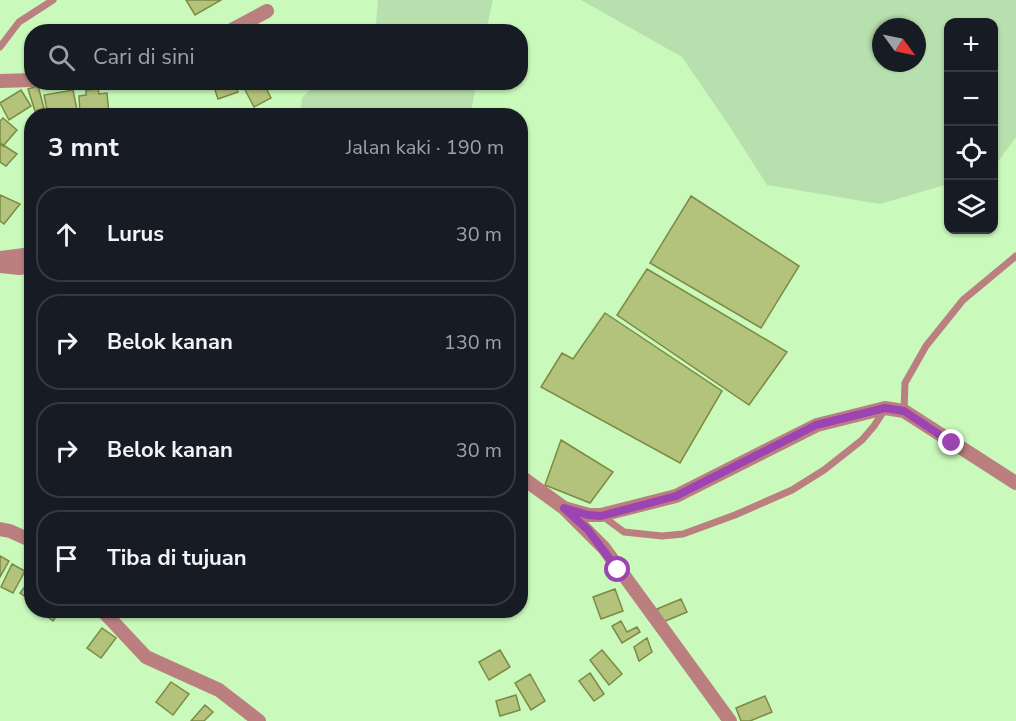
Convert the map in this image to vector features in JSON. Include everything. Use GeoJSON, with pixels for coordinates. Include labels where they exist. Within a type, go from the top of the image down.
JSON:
{"type":"FeatureCollection","features":[{"type":"Feature","properties":{"kind":"street"},"geometry":{"type":"LineString","coordinates":[[243,24],[267,11]]}},
{"type":"Feature","properties":{"kind":"street"},"geometry":{"type":"LineString","coordinates":[[0,81],[24,80]]}},
{"type":"Feature","properties":{"kind":"street"},"geometry":{"type":"LineString","coordinates":[[0,258],[24,255]]}},
{"type":"Feature","properties":{"kind":"street"},"geometry":{"type":"LineString","coordinates":[[0,266],[24,267]]}},
{"type":"Feature","properties":{"kind":"street"},"geometry":{"type":"LineString","coordinates":[[564,508],[601,516],[676,496],[816,425],[885,408],[904,411],[1016,483]]}},
{"type":"Feature","properties":{"kind":"street"},"geometry":{"type":"LineString","coordinates":[[528,482],[564,508],[603,548],[730,721]]}},
{"type":"Feature","properties":{"kind":"street"},"geometry":{"type":"LineString","coordinates":[[0,530],[10,531],[24,537]]}},
{"type":"Feature","properties":{"kind":"street"},"geometry":{"type":"LineString","coordinates":[[109,618],[146,657],[219,690],[259,721]]}},
{"type":"Feature","properties":{"kind":"lane"},"geometry":{"type":"LineString","coordinates":[[0,47],[19,22],[53,0]]}},
{"type":"Feature","properties":{"kind":"lane"},"geometry":{"type":"LineString","coordinates":[[904,411],[905,383],[926,346],[963,300],[1016,256]]}},
{"type":"Feature","properties":{"kind":"lane"},"geometry":{"type":"LineString","coordinates":[[601,516],[624,532],[662,536],[683,534],[735,515],[792,490],[824,470],[862,440],[885,408]]}},
{"type":"Feature","properties":{"kind":"green space"},"geometry":{"type":"Polygon","coordinates":[[[378,0],[493,0],[488,24],[376,24],[378,0]]]}},
{"type":"Feature","properties":{"kind":"green space"},"geometry":{"type":"Polygon","coordinates":[[[581,0],[1016,0],[1016,137],[998,162],[998,18],[944,18],[944,185],[880,204],[767,185],[682,57],[581,0]]]}},
{"type":"Feature","properties":{"kind":"green space"},"geometry":{"type":"Polygon","coordinates":[[[310,90],[475,90],[472,108],[301,108],[302,98],[310,90]]]}},
{"type":"Feature","properties":{"kind":"building"},"geometry":{"type":"Polygon","coordinates":[[[186,0],[221,0],[195,15],[186,0]]]}},
{"type":"Feature","properties":{"kind":"building"},"geometry":{"type":"Polygon","coordinates":[[[21,90],[31,106],[24,108],[24,110],[9,120],[0,103],[21,90]]]}},
{"type":"Feature","properties":{"kind":"building"},"geometry":{"type":"Polygon","coordinates":[[[28,90],[39,90],[44,108],[34,108],[28,90]]]}},
{"type":"Feature","properties":{"kind":"building"},"geometry":{"type":"Polygon","coordinates":[[[73,90],[77,108],[47,108],[44,95],[73,90]]]}},
{"type":"Feature","properties":{"kind":"building"},"geometry":{"type":"Polygon","coordinates":[[[86,90],[98,90],[99,94],[107,93],[108,108],[80,108],[79,96],[86,95],[86,90]]]}},
{"type":"Feature","properties":{"kind":"building"},"geometry":{"type":"Polygon","coordinates":[[[215,90],[237,90],[238,92],[218,99],[215,90]]]}},
{"type":"Feature","properties":{"kind":"building"},"geometry":{"type":"Polygon","coordinates":[[[245,90],[267,90],[271,98],[254,107],[245,90]]]}},
{"type":"Feature","properties":{"kind":"building"},"geometry":{"type":"Polygon","coordinates":[[[3,118],[17,130],[3,146],[0,144],[0,121],[3,118]]]}},
{"type":"Feature","properties":{"kind":"building"},"geometry":{"type":"Polygon","coordinates":[[[0,143],[17,154],[6,166],[0,162],[0,143]]]}},
{"type":"Feature","properties":{"kind":"building"},"geometry":{"type":"Polygon","coordinates":[[[0,195],[20,204],[4,224],[0,221],[0,195]]]}},
{"type":"Feature","properties":{"kind":"building"},"geometry":{"type":"Polygon","coordinates":[[[691,196],[799,266],[761,328],[650,263],[691,196]]]}},
{"type":"Feature","properties":{"kind":"building"},"geometry":{"type":"Polygon","coordinates":[[[647,269],[787,352],[749,405],[617,315],[647,269]]]}},
{"type":"Feature","properties":{"kind":"building"},"geometry":{"type":"Polygon","coordinates":[[[605,313],[722,391],[680,463],[541,387],[562,353],[573,359],[605,313]]]}},
{"type":"Feature","properties":{"kind":"building"},"geometry":{"type":"Polygon","coordinates":[[[561,440],[613,472],[590,503],[545,485],[561,440]]]}},
{"type":"Feature","properties":{"kind":"building"},"geometry":{"type":"Polygon","coordinates":[[[0,556],[9,561],[0,577],[0,556]]]}},
{"type":"Feature","properties":{"kind":"building"},"geometry":{"type":"Polygon","coordinates":[[[12,564],[24,570],[13,593],[1,587],[12,564]]]}},
{"type":"Feature","properties":{"kind":"building"},"geometry":{"type":"Polygon","coordinates":[[[615,589],[623,611],[601,619],[593,597],[615,589]]]}},
{"type":"Feature","properties":{"kind":"building"},"geometry":{"type":"Polygon","coordinates":[[[681,599],[687,612],[663,622],[657,609],[681,599]]]}},
{"type":"Feature","properties":{"kind":"building"},"geometry":{"type":"Polygon","coordinates":[[[621,621],[627,632],[637,627],[640,632],[622,643],[612,626],[621,621]]]}},
{"type":"Feature","properties":{"kind":"building"},"geometry":{"type":"Polygon","coordinates":[[[102,628],[116,638],[101,658],[87,648],[102,628]]]}},
{"type":"Feature","properties":{"kind":"building"},"geometry":{"type":"Polygon","coordinates":[[[647,638],[652,652],[639,661],[634,647],[647,638]]]}},
{"type":"Feature","properties":{"kind":"building"},"geometry":{"type":"Polygon","coordinates":[[[500,650],[510,667],[489,680],[479,662],[500,650]]]}},
{"type":"Feature","properties":{"kind":"building"},"geometry":{"type":"Polygon","coordinates":[[[602,650],[622,674],[609,685],[590,660],[602,650]]]}},
{"type":"Feature","properties":{"kind":"building"},"geometry":{"type":"Polygon","coordinates":[[[590,673],[604,694],[594,701],[579,681],[590,673]]]}},
{"type":"Feature","properties":{"kind":"building"},"geometry":{"type":"Polygon","coordinates":[[[530,674],[545,701],[531,710],[515,683],[530,674]]]}},
{"type":"Feature","properties":{"kind":"building"},"geometry":{"type":"Polygon","coordinates":[[[171,682],[189,694],[173,715],[156,702],[171,682]]]}},
{"type":"Feature","properties":{"kind":"building"},"geometry":{"type":"Polygon","coordinates":[[[516,695],[520,710],[500,716],[496,701],[516,695]]]}},
{"type":"Feature","properties":{"kind":"building"},"geometry":{"type":"Polygon","coordinates":[[[765,696],[772,712],[750,721],[741,721],[736,708],[765,696]]]}},
{"type":"Feature","properties":{"kind":"building"},"geometry":{"type":"Polygon","coordinates":[[[205,705],[213,712],[204,721],[191,721],[205,705]]]}},
{"type":"Feature","properties":{"kind":"route"},"geometry":{"type":"LineString","coordinates":[[618,570],[588,530],[564,508],[601,516],[676,496],[816,425],[885,408],[904,411],[952,443]]}}]}
